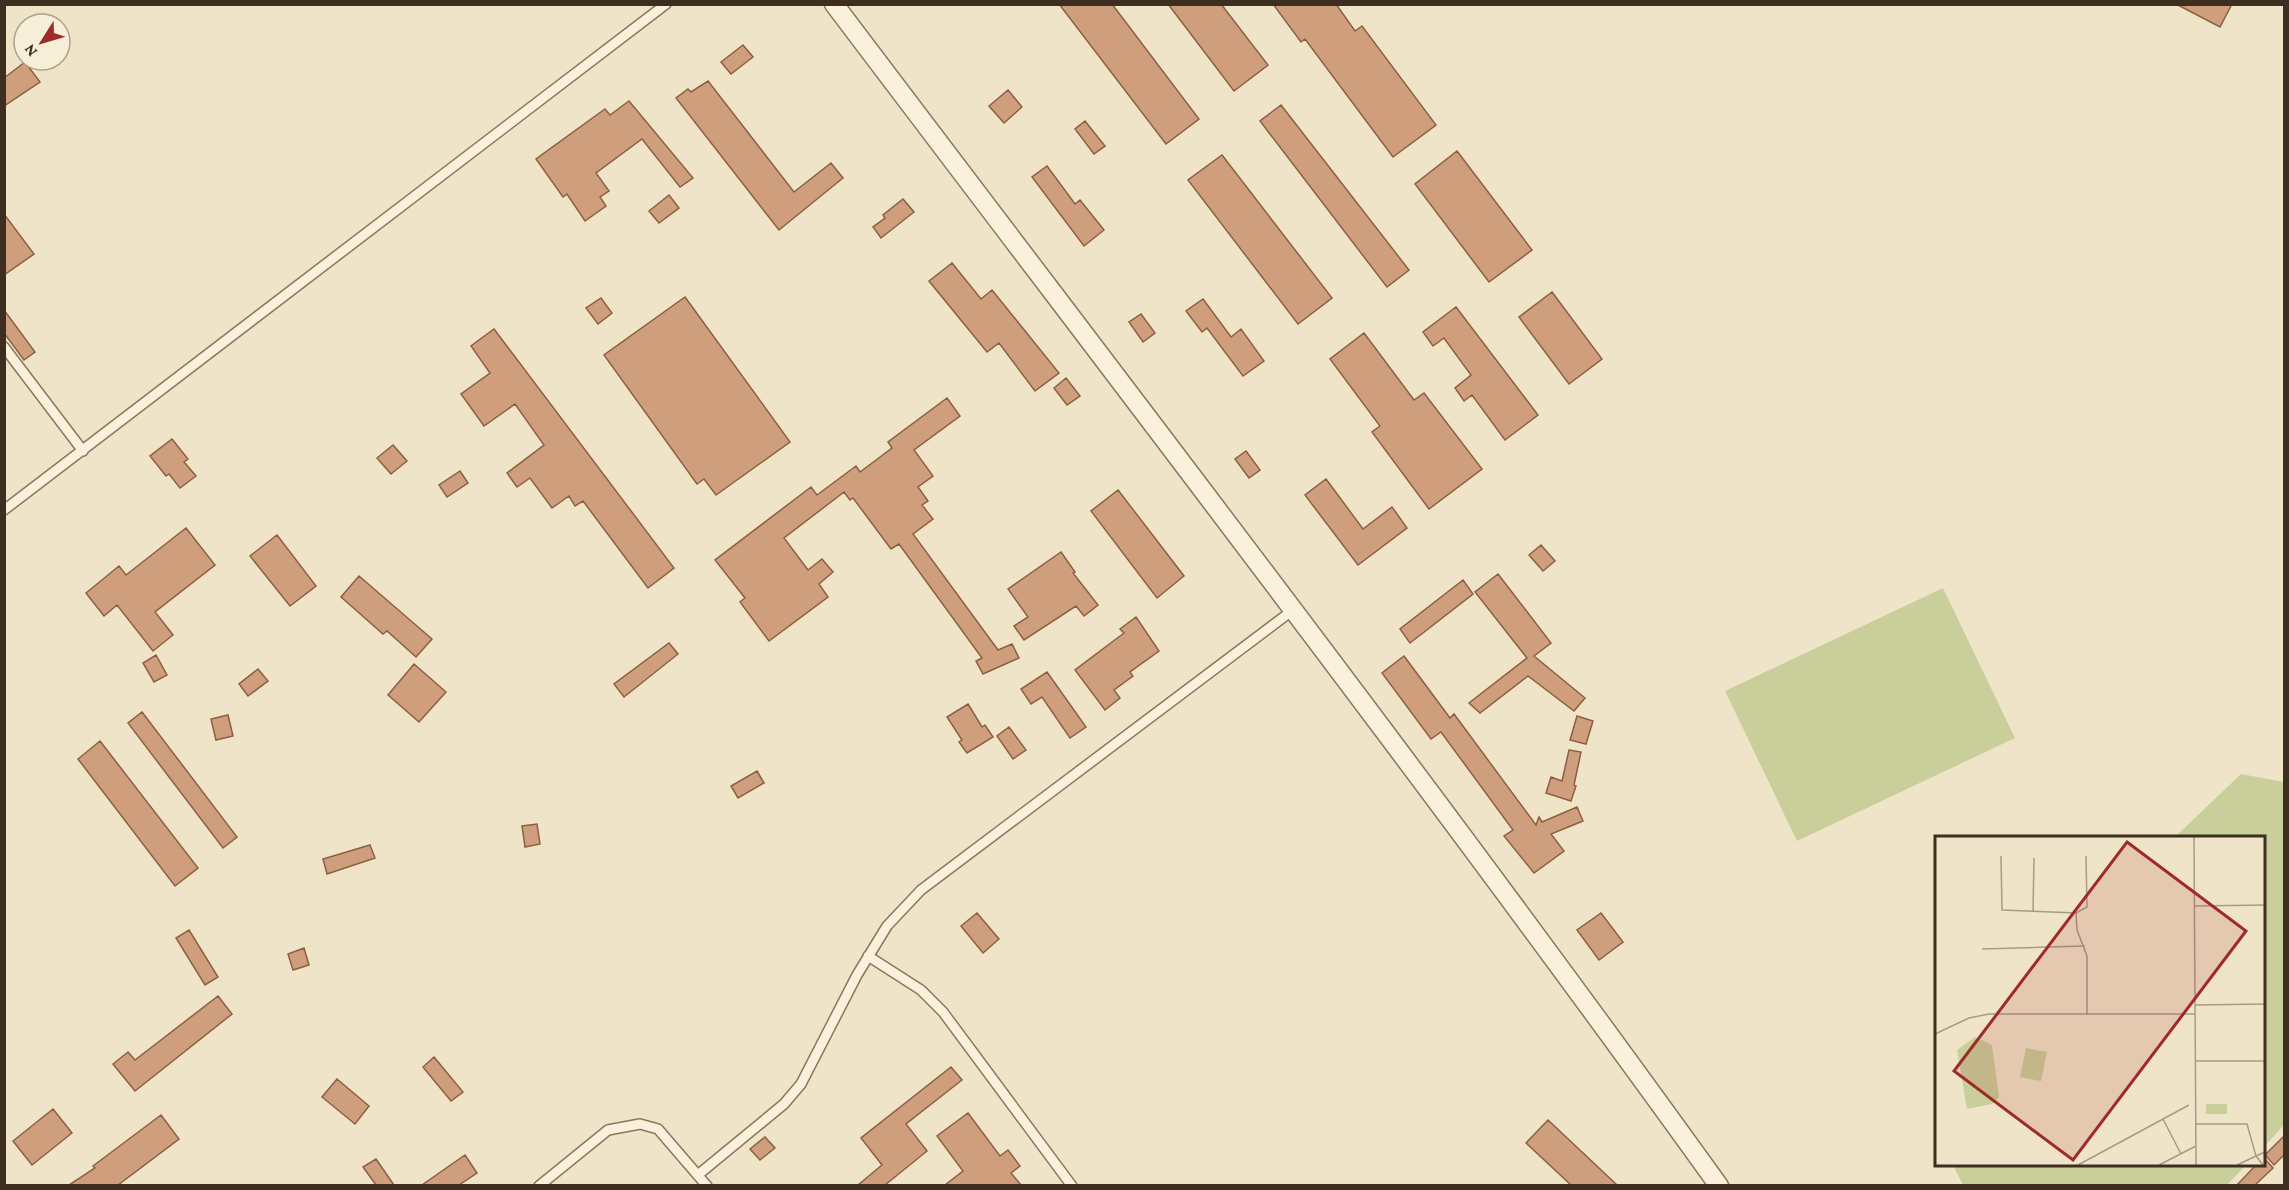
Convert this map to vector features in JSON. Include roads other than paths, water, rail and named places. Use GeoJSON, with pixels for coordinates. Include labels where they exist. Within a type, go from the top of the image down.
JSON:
{"type":"FeatureCollection","features":[{"type":"Feature","properties":{"kind":"street"},"geometry":{"type":"LineString","coordinates":[[834,4],[1293,610],[1719,1185]]}},
{"type":"Feature","properties":{"kind":"lane"},"geometry":{"type":"LineString","coordinates":[[4,510],[666,4]]}},
{"type":"Feature","properties":{"kind":"lane"},"geometry":{"type":"LineString","coordinates":[[4,348],[83,451]]}},
{"type":"Feature","properties":{"kind":"lane"},"geometry":{"type":"LineString","coordinates":[[699,1174],[784,1104],[801,1084],[856,975],[887,926],[921,890],[1293,610]]}},
{"type":"Feature","properties":{"kind":"lane"},"geometry":{"type":"LineString","coordinates":[[868,956],[921,990],[944,1012],[1072,1185]]}},
{"type":"Feature","properties":{"kind":"lane"},"geometry":{"type":"LineString","coordinates":[[539,1185],[608,1130],[640,1124],[658,1130],[707,1185]]}}]}
